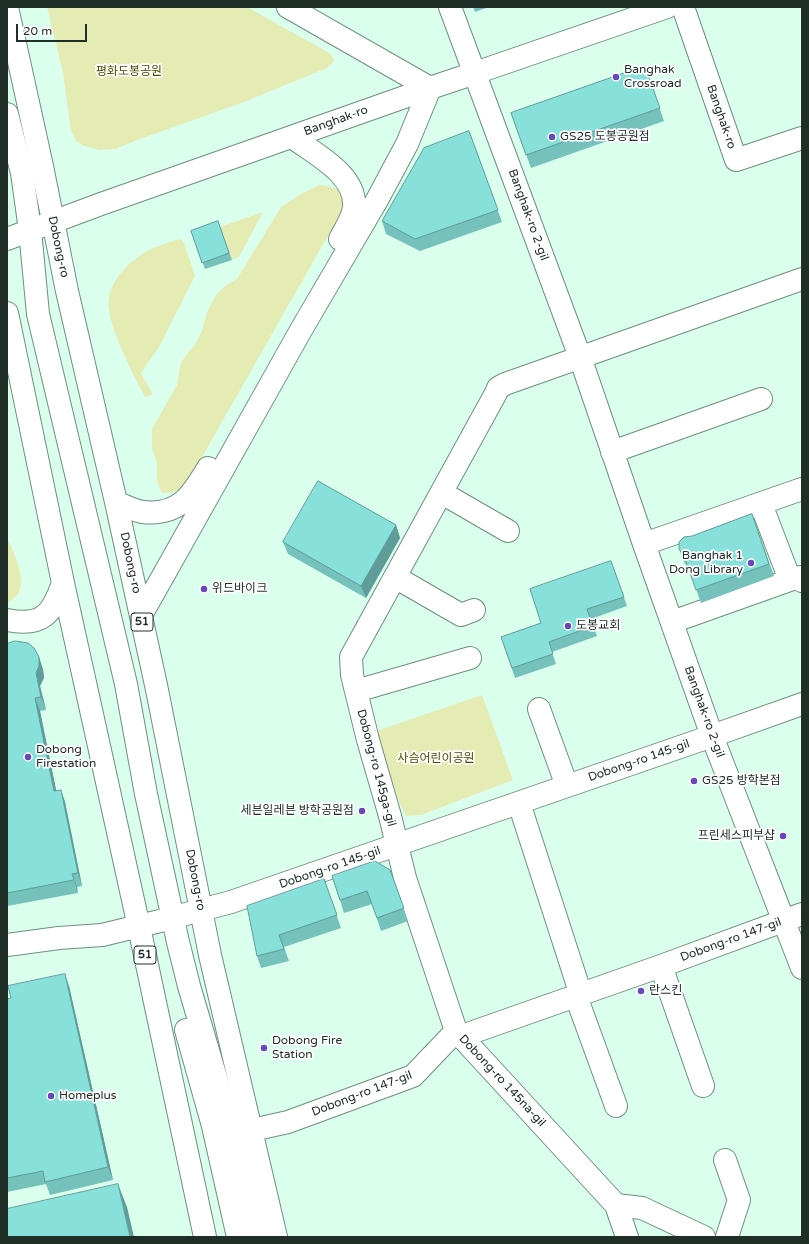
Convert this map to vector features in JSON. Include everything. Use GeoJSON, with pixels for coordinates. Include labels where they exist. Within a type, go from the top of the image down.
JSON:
{"type":"FeatureCollection","features":[{"type":"Feature","properties":{"kind":"street","name":"Dobong-ro"},"geometry":{"type":"LineString","coordinates":[[7,7],[42,166],[67,291],[116,502],[158,693],[210,955],[276,1237]]}},
{"type":"Feature","properties":{"kind":"street"},"geometry":{"type":"LineString","coordinates":[[140,614],[167,569],[301,330],[377,200],[407,144],[430,88],[288,7]]}},
{"type":"Feature","properties":{"kind":"street","name":"Banghak-ro 2-gil"},"geometry":{"type":"LineString","coordinates":[[450,7],[580,357],[712,736],[793,917],[802,968]]}},
{"type":"Feature","properties":{"kind":"street","name":"Banghak-ro"},"geometry":{"type":"LineString","coordinates":[[18,234],[430,88],[667,7]]}},
{"type":"Feature","properties":{"kind":"street","name":"Banghak-ro"},"geometry":{"type":"LineString","coordinates":[[683,7],[736,160],[802,138]]}},
{"type":"Feature","properties":{"kind":"street"},"geometry":{"type":"LineString","coordinates":[[7,114],[22,173],[18,234]]}},
{"type":"Feature","properties":{"kind":"street"},"geometry":{"type":"LineString","coordinates":[[116,502],[142,512],[156,512],[174,508],[182,504],[196,489],[258,383],[349,220],[354,209],[354,195],[348,182],[337,170],[292,137]]}},
{"type":"Feature","properties":{"kind":"street"},"geometry":{"type":"LineString","coordinates":[[7,164],[13,190],[18,234],[126,684],[146,794],[166,920],[174,987],[213,1126],[238,1237]]}},
{"type":"Feature","properties":{"kind":"street"},"geometry":{"type":"LineString","coordinates":[[580,357],[802,279]]}},
{"type":"Feature","properties":{"kind":"street","name":"51"},"geometry":{"type":"LineString","coordinates":[[7,313],[63,583],[140,927],[205,1237]]}},
{"type":"Feature","properties":{"kind":"street","name":"Dobong-ro 145ga-gil"},"geometry":{"type":"LineString","coordinates":[[397,845],[368,740],[350,667],[351,657],[442,493],[498,388],[505,384],[580,357]]}},
{"type":"Feature","properties":{"kind":"street"},"geometry":{"type":"LineString","coordinates":[[7,368],[26,406]]}},
{"type":"Feature","properties":{"kind":"street"},"geometry":{"type":"LineString","coordinates":[[612,452],[761,399]]}},
{"type":"Feature","properties":{"kind":"street"},"geometry":{"type":"LineString","coordinates":[[644,544],[802,489]]}},
{"type":"Feature","properties":{"kind":"street"},"geometry":{"type":"LineString","coordinates":[[442,493],[508,531]]}},
{"type":"Feature","properties":{"kind":"street"},"geometry":{"type":"LineString","coordinates":[[672,622],[796,581],[761,504]]}},
{"type":"Feature","properties":{"kind":"street"},"geometry":{"type":"LineString","coordinates":[[395,577],[460,615],[474,610]]}},
{"type":"Feature","properties":{"kind":"street"},"geometry":{"type":"LineString","coordinates":[[7,620],[22,622],[47,615],[52,610],[58,599],[63,583]]}},
{"type":"Feature","properties":{"kind":"street"},"geometry":{"type":"LineString","coordinates":[[356,691],[470,658]]}},
{"type":"Feature","properties":{"kind":"street","name":"Dobong-ro 145-gil"},"geometry":{"type":"LineString","coordinates":[[7,945],[58,938],[102,936],[232,902],[802,704]]}},
{"type":"Feature","properties":{"kind":"street"},"geometry":{"type":"LineString","coordinates":[[539,709],[567,786]]}},
{"type":"Feature","properties":{"kind":"street"},"geometry":{"type":"LineString","coordinates":[[518,803],[578,995],[616,1106]]}},
{"type":"Feature","properties":{"kind":"street","name":"Dobong-ro 145na-gil"},"geometry":{"type":"LineString","coordinates":[[397,845],[405,878],[459,1034],[616,1205]]}},
{"type":"Feature","properties":{"kind":"street","name":"Dobong-ro 147-gil"},"geometry":{"type":"LineString","coordinates":[[252,1130],[288,1122],[413,1076],[459,1034],[661,966],[793,917]]}},
{"type":"Feature","properties":{"kind":"street"},"geometry":{"type":"LineString","coordinates":[[166,920],[188,986],[237,1149],[258,1237]]}},
{"type":"Feature","properties":{"kind":"street"},"geometry":{"type":"LineString","coordinates":[[661,966],[703,1086]]}},
{"type":"Feature","properties":{"kind":"street"},"geometry":{"type":"LineString","coordinates":[[725,1160],[739,1200],[727,1237]]}},
{"type":"Feature","properties":{"kind":"street"},"geometry":{"type":"LineString","coordinates":[[627,1237],[616,1205],[642,1208],[704,1237]]}},
{"type":"Feature","properties":{"kind":"green space","name":"평화도봉공원"},"geometry":{"type":"Polygon","coordinates":[[[47,7],[247,7],[331,54],[334,61],[327,68],[244,102],[115,149],[99,150],[84,146],[76,141],[71,131],[63,73],[47,7]]]}},
{"type":"Feature","properties":{"kind":"green space"},"geometry":{"type":"Polygon","coordinates":[[[320,185],[331,187],[340,191],[343,200],[341,213],[191,477],[183,487],[170,493],[162,493],[157,482],[157,463],[152,449],[152,429],[177,385],[181,362],[196,343],[202,331],[207,312],[216,295],[225,286],[237,279],[281,207],[301,194],[320,185]]]}},
{"type":"Feature","properties":{"kind":"green space"},"geometry":{"type":"Polygon","coordinates":[[[263,212],[239,257],[232,260],[220,227],[263,212]]]}},
{"type":"Feature","properties":{"kind":"green space"},"geometry":{"type":"Polygon","coordinates":[[[179,239],[183,241],[195,276],[159,347],[141,373],[153,395],[145,397],[127,362],[115,333],[111,320],[109,297],[118,277],[132,261],[148,251],[179,239]]]}},
{"type":"Feature","properties":{"kind":"green space"},"geometry":{"type":"Polygon","coordinates":[[[7,538],[18,563],[21,578],[20,590],[10,602],[7,601],[7,538]]]}},
{"type":"Feature","properties":{"kind":"green space","name":"사슴어린이공원"},"geometry":{"type":"Polygon","coordinates":[[[482,695],[513,780],[421,815],[406,816],[398,799],[376,731],[482,695]]]}},
{"type":"Feature","properties":{"kind":"building"},"geometry":{"type":"Polygon","coordinates":[[[645,66],[660,108],[526,155],[511,113],[645,66]]]}},
{"type":"Feature","properties":{"kind":"building"},"geometry":{"type":"Polygon","coordinates":[[[469,131],[498,210],[415,239],[382,221],[424,148],[469,131]]]}},
{"type":"Feature","properties":{"kind":"building"},"geometry":{"type":"Polygon","coordinates":[[[218,221],[229,253],[202,263],[191,231],[218,221]]]}},
{"type":"Feature","properties":{"kind":"building"},"geometry":{"type":"Polygon","coordinates":[[[318,481],[396,525],[361,586],[283,542],[318,481]]]}},
{"type":"Feature","properties":{"kind":"building"},"geometry":{"type":"Polygon","coordinates":[[[752,514],[769,564],[696,590],[684,556],[679,549],[679,542],[684,537],[692,536],[752,514]]]}},
{"type":"Feature","properties":{"kind":"building","name":"도봉교회"},"geometry":{"type":"Polygon","coordinates":[[[611,561],[624,597],[587,609],[593,626],[549,642],[553,654],[512,668],[501,637],[541,623],[530,589],[611,561]]]}},
{"type":"Feature","properties":{"kind":"building","name":"Dobong Firestation"},"geometry":{"type":"Polygon","coordinates":[[[15,641],[28,643],[34,648],[39,657],[39,666],[36,673],[41,697],[35,698],[54,791],[61,790],[78,873],[72,874],[74,880],[7,893],[7,644],[15,641]]]}},
{"type":"Feature","properties":{"kind":"building"},"geometry":{"type":"Polygon","coordinates":[[[375,861],[390,870],[404,908],[377,918],[367,891],[340,900],[332,876],[375,861]]]}},
{"type":"Feature","properties":{"kind":"building"},"geometry":{"type":"Polygon","coordinates":[[[324,879],[337,915],[279,935],[284,949],[257,956],[247,906],[324,879]]]}},
{"type":"Feature","properties":{"kind":"building","name":"Homeplus"},"geometry":{"type":"Polygon","coordinates":[[[65,974],[108,1167],[45,1182],[43,1171],[7,1178],[7,999],[11,998],[8,986],[65,974]]]}},
{"type":"Feature","properties":{"kind":"building"},"geometry":{"type":"Polygon","coordinates":[[[118,1184],[130,1237],[7,1237],[7,1209],[118,1184]]]}},
{"type":"Feature","properties":{"kind":"place","name":"Banghak Crossroad"},"geometry":{"type":"Point","coordinates":[616,77]}},
{"type":"Feature","properties":{"kind":"place","name":"GS25 도봉공원점"},"geometry":{"type":"Point","coordinates":[552,137]}},
{"type":"Feature","properties":{"kind":"place","name":"Banghak 1 Dong Library"},"geometry":{"type":"Point","coordinates":[751,563]}},
{"type":"Feature","properties":{"kind":"place","name":"위드바이크"},"geometry":{"type":"Point","coordinates":[204,589]}},
{"type":"Feature","properties":{"kind":"place","name":"도봉교회"},"geometry":{"type":"Point","coordinates":[568,626]}},
{"type":"Feature","properties":{"kind":"place","name":"Dobong Firestation"},"geometry":{"type":"Point","coordinates":[28,757]}},
{"type":"Feature","properties":{"kind":"place","name":"GS25 방학본점"},"geometry":{"type":"Point","coordinates":[694,781]}},
{"type":"Feature","properties":{"kind":"place","name":"세븐일레븐 방학공원점"},"geometry":{"type":"Point","coordinates":[362,811]}},
{"type":"Feature","properties":{"kind":"place","name":"프린세스피부샵"},"geometry":{"type":"Point","coordinates":[783,836]}},
{"type":"Feature","properties":{"kind":"place","name":"란스킨"},"geometry":{"type":"Point","coordinates":[641,991]}},
{"type":"Feature","properties":{"kind":"place","name":"Dobong Fire Station"},"geometry":{"type":"Point","coordinates":[264,1048]}},
{"type":"Feature","properties":{"kind":"place","name":"Homeplus"},"geometry":{"type":"Point","coordinates":[51,1096]}}]}
